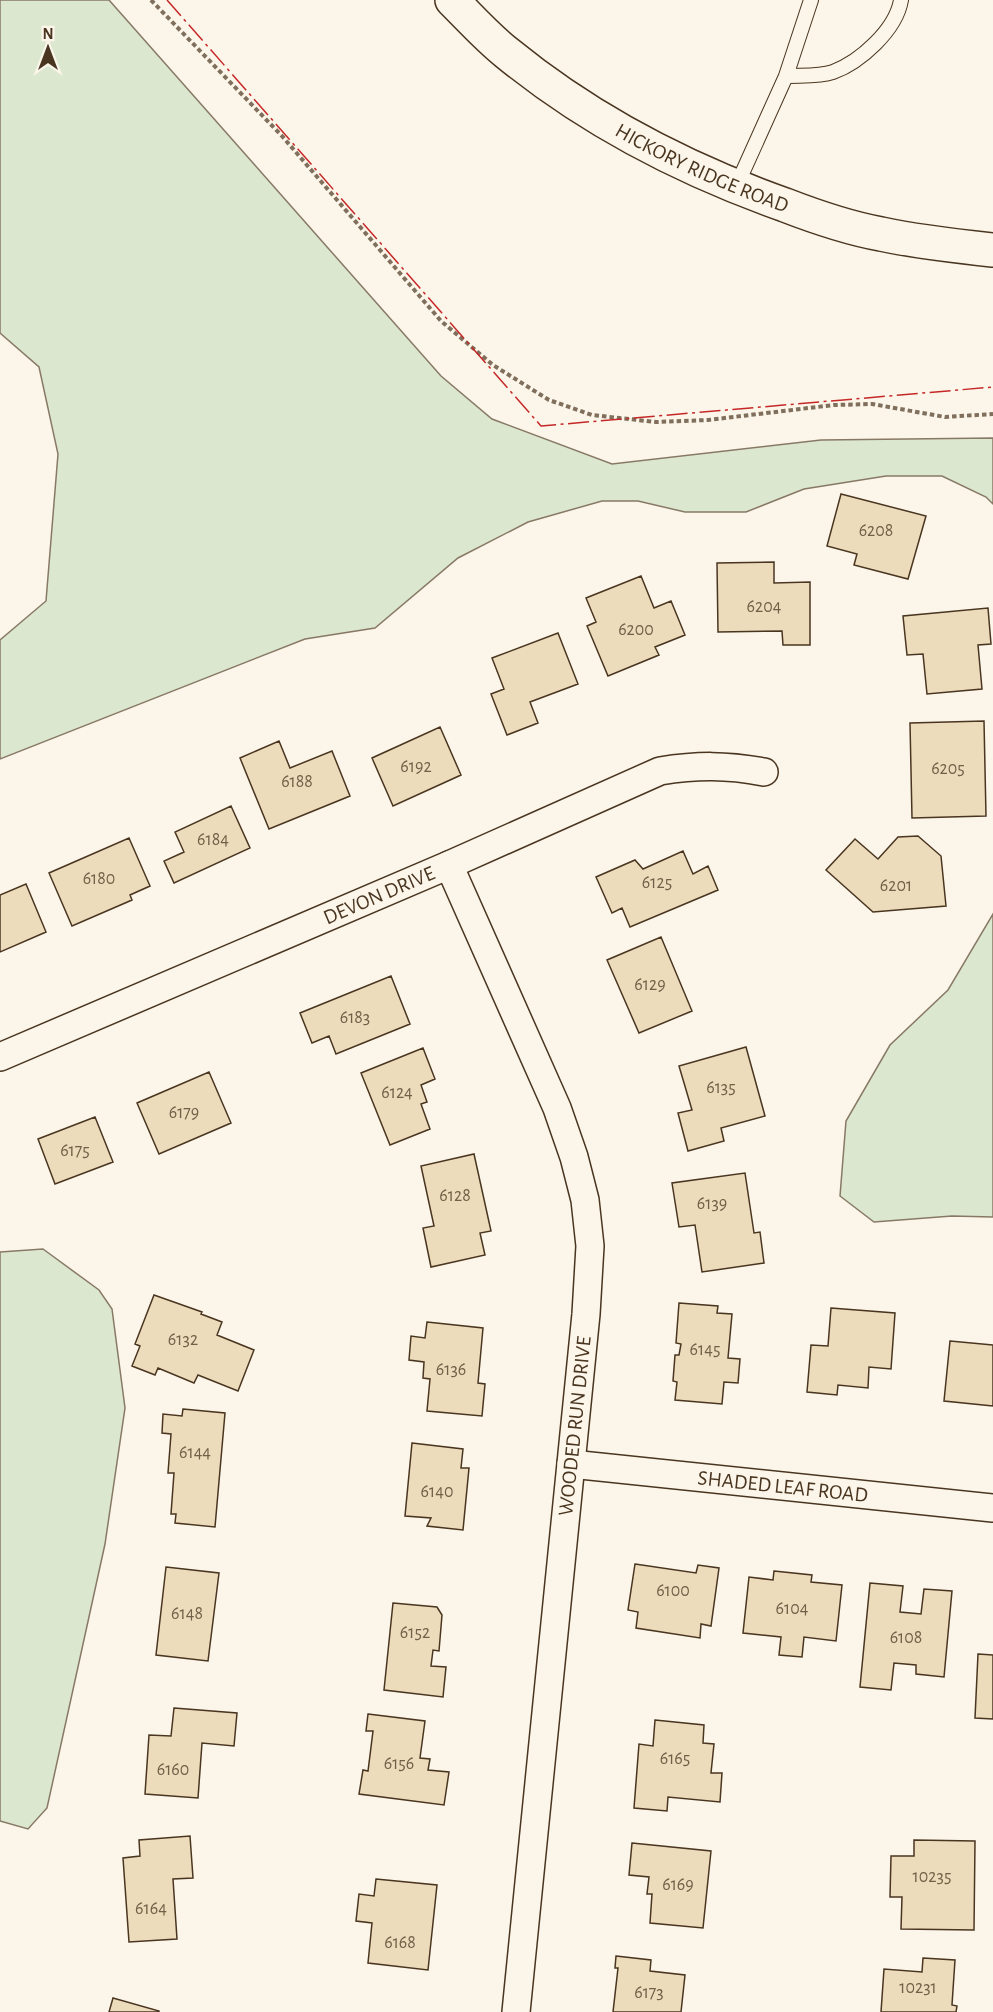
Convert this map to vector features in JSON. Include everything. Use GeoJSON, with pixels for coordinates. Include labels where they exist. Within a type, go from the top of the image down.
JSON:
{"type":"FeatureCollection","features":[{"type":"Feature","properties":{"kind":"street","name":"HICKORY RIDGE ROAD"},"geometry":{"type":"LineString","coordinates":[[452,0],[506,52],[561,93],[634,138],[736,188],[814,216],[879,234],[949,246],[993,250]]}},
{"type":"Feature","properties":{"kind":"street","name":"DEVON DRIVE"},"geometry":{"type":"LineString","coordinates":[[0,1057],[449,865],[660,771],[696,766],[736,767],[764,772]]}},
{"type":"Feature","properties":{"kind":"street","name":"WOODED RUN DRIVE"},"geometry":{"type":"LineString","coordinates":[[449,865],[557,1108],[574,1157],[585,1200],[590,1246],[586,1314],[516,2012]]}},
{"type":"Feature","properties":{"kind":"street","name":"SHADED LEAF ROAD"},"geometry":{"type":"LineString","coordinates":[[571,1464],[993,1508]]}},
{"type":"Feature","properties":{"kind":"lane"},"geometry":{"type":"LineString","coordinates":[[736,188],[786,76],[811,0]]}},
{"type":"Feature","properties":{"kind":"lane"},"geometry":{"type":"LineString","coordinates":[[786,76],[830,73],[859,59],[881,36],[899,11],[901,0]]}},
{"type":"Feature","properties":{"kind":"path"},"geometry":{"type":"LineString","coordinates":[[151,0],[282,136],[441,321],[494,365],[549,400],[592,414],[656,422],[708,420],[834,405],[913,410],[945,417],[993,414]]}},
{"type":"Feature","properties":{"kind":"green space"},"geometry":{"type":"Polygon","coordinates":[[[0,0],[109,0],[441,376],[492,419],[612,464],[821,440],[993,438],[993,504],[986,497],[942,476],[886,476],[804,489],[746,512],[685,512],[638,501],[602,501],[528,522],[458,558],[375,628],[305,639],[0,759],[0,640],[46,601],[58,454],[39,367],[0,333],[0,0]]]}},
{"type":"Feature","properties":{"kind":"green space"},"geometry":{"type":"Polygon","coordinates":[[[993,914],[993,1217],[952,1216],[874,1222],[840,1196],[846,1121],[890,1045],[948,990],[993,914]]]}},
{"type":"Feature","properties":{"kind":"green space"},"geometry":{"type":"Polygon","coordinates":[[[43,1249],[99,1290],[112,1309],[125,1408],[105,1544],[47,1808],[28,1829],[0,1821],[0,1252],[43,1249]]]}},
{"type":"Feature","properties":{"kind":"building"},"geometry":{"type":"Polygon","coordinates":[[[841,494],[926,516],[908,579],[854,565],[857,554],[827,546],[841,494]]]}},
{"type":"Feature","properties":{"kind":"building"},"geometry":{"type":"Polygon","coordinates":[[[774,562],[774,583],[810,582],[810,645],[783,645],[782,631],[718,632],[717,563],[774,562]]]}},
{"type":"Feature","properties":{"kind":"building"},"geometry":{"type":"Polygon","coordinates":[[[641,576],[654,608],[671,601],[685,635],[655,647],[659,655],[608,676],[587,626],[596,622],[586,598],[641,576]]]}},
{"type":"Feature","properties":{"kind":"building"},"geometry":{"type":"Polygon","coordinates":[[[988,608],[991,644],[978,645],[982,689],[927,694],[923,654],[907,655],[903,616],[988,608]]]}},
{"type":"Feature","properties":{"kind":"building"},"geometry":{"type":"Polygon","coordinates":[[[558,633],[578,684],[530,702],[538,723],[507,735],[491,694],[504,689],[492,658],[558,633]]]}},
{"type":"Feature","properties":{"kind":"building"},"geometry":{"type":"Polygon","coordinates":[[[984,721],[986,816],[912,818],[910,723],[984,721]]]}},
{"type":"Feature","properties":{"kind":"building"},"geometry":{"type":"Polygon","coordinates":[[[440,727],[461,775],[393,806],[372,758],[440,727]]]}},
{"type":"Feature","properties":{"kind":"building"},"geometry":{"type":"Polygon","coordinates":[[[279,741],[290,768],[332,751],[350,796],[269,829],[240,758],[279,741]]]}},
{"type":"Feature","properties":{"kind":"building"},"geometry":{"type":"Polygon","coordinates":[[[231,806],[250,848],[174,883],[164,861],[184,852],[175,832],[231,806]]]}},
{"type":"Feature","properties":{"kind":"building"},"geometry":{"type":"Polygon","coordinates":[[[918,836],[941,856],[946,906],[873,912],[826,870],[855,839],[878,859],[898,837],[918,836]]]}},
{"type":"Feature","properties":{"kind":"building"},"geometry":{"type":"Polygon","coordinates":[[[129,838],[150,886],[130,895],[132,900],[72,926],[49,873],[129,838]]]}},
{"type":"Feature","properties":{"kind":"building"},"geometry":{"type":"Polygon","coordinates":[[[683,851],[693,874],[708,866],[718,890],[630,927],[622,908],[612,913],[596,877],[635,860],[643,869],[683,851]]]}},
{"type":"Feature","properties":{"kind":"building"},"geometry":{"type":"Polygon","coordinates":[[[26,884],[46,932],[0,952],[0,895],[26,884]]]}},
{"type":"Feature","properties":{"kind":"building"},"geometry":{"type":"Polygon","coordinates":[[[661,937],[692,1011],[639,1033],[607,960],[661,937]]]}},
{"type":"Feature","properties":{"kind":"building"},"geometry":{"type":"Polygon","coordinates":[[[391,976],[410,1024],[336,1054],[329,1036],[312,1043],[300,1013],[391,976]]]}},
{"type":"Feature","properties":{"kind":"building"},"geometry":{"type":"Polygon","coordinates":[[[746,1047],[765,1116],[721,1128],[724,1141],[688,1151],[678,1113],[692,1110],[679,1066],[746,1047]]]}},
{"type":"Feature","properties":{"kind":"building"},"geometry":{"type":"Polygon","coordinates":[[[423,1048],[435,1079],[421,1085],[427,1102],[421,1104],[430,1129],[390,1145],[361,1073],[423,1048]]]}},
{"type":"Feature","properties":{"kind":"building"},"geometry":{"type":"Polygon","coordinates":[[[209,1072],[231,1123],[159,1154],[137,1103],[209,1072]]]}},
{"type":"Feature","properties":{"kind":"building"},"geometry":{"type":"Polygon","coordinates":[[[95,1117],[113,1162],[55,1184],[38,1139],[95,1117]]]}},
{"type":"Feature","properties":{"kind":"building"},"geometry":{"type":"Polygon","coordinates":[[[474,1154],[491,1231],[480,1233],[485,1255],[431,1267],[423,1228],[434,1226],[421,1166],[474,1154]]]}},
{"type":"Feature","properties":{"kind":"building"},"geometry":{"type":"Polygon","coordinates":[[[745,1173],[754,1233],[760,1232],[764,1263],[702,1272],[695,1225],[679,1227],[672,1183],[745,1173]]]}},
{"type":"Feature","properties":{"kind":"building"},"geometry":{"type":"Polygon","coordinates":[[[154,1295],[202,1312],[201,1314],[222,1322],[217,1335],[254,1350],[238,1391],[198,1375],[194,1383],[158,1368],[155,1375],[132,1366],[140,1346],[135,1344],[154,1295]]]}},
{"type":"Feature","properties":{"kind":"building"},"geometry":{"type":"Polygon","coordinates":[[[679,1303],[718,1306],[717,1313],[732,1314],[728,1358],[740,1359],[738,1383],[724,1382],[722,1404],[675,1400],[677,1382],[673,1381],[675,1355],[679,1355],[681,1344],[676,1343],[679,1303]]]}},
{"type":"Feature","properties":{"kind":"building"},"geometry":{"type":"Polygon","coordinates":[[[831,1308],[895,1313],[891,1369],[869,1367],[868,1388],[838,1385],[837,1395],[807,1392],[811,1345],[828,1346],[831,1308]]]}},
{"type":"Feature","properties":{"kind":"building"},"geometry":{"type":"Polygon","coordinates":[[[427,1322],[483,1328],[478,1383],[485,1384],[482,1416],[427,1411],[430,1379],[423,1378],[424,1362],[409,1360],[411,1336],[425,1338],[427,1322]]]}},
{"type":"Feature","properties":{"kind":"building"},"geometry":{"type":"Polygon","coordinates":[[[950,1341],[993,1345],[993,1406],[944,1401],[950,1341]]]}},
{"type":"Feature","properties":{"kind":"building"},"geometry":{"type":"Polygon","coordinates":[[[183,1409],[225,1413],[215,1527],[175,1523],[176,1514],[171,1514],[174,1473],[168,1473],[171,1434],[162,1433],[163,1414],[182,1416],[183,1409]]]}},
{"type":"Feature","properties":{"kind":"building"},"geometry":{"type":"Polygon","coordinates":[[[412,1443],[463,1449],[461,1468],[469,1468],[463,1530],[427,1526],[431,1518],[405,1516],[412,1443]]]}},
{"type":"Feature","properties":{"kind":"building"},"geometry":{"type":"Polygon","coordinates":[[[635,1564],[696,1573],[698,1565],[719,1568],[711,1626],[701,1624],[700,1638],[636,1628],[638,1612],[628,1610],[635,1564]]]}},
{"type":"Feature","properties":{"kind":"building"},"geometry":{"type":"Polygon","coordinates":[[[166,1567],[219,1573],[208,1661],[156,1655],[166,1567]]]}},
{"type":"Feature","properties":{"kind":"building"},"geometry":{"type":"Polygon","coordinates":[[[774,1571],[812,1575],[811,1582],[842,1585],[836,1641],[804,1637],[802,1657],[779,1655],[781,1637],[743,1633],[749,1577],[773,1580],[774,1571]]]}},
{"type":"Feature","properties":{"kind":"building"},"geometry":{"type":"Polygon","coordinates":[[[870,1583],[903,1586],[900,1612],[921,1614],[924,1589],[952,1591],[944,1677],[916,1674],[916,1665],[894,1663],[891,1690],[860,1687],[870,1583]]]}},
{"type":"Feature","properties":{"kind":"building"},"geometry":{"type":"Polygon","coordinates":[[[393,1603],[437,1607],[442,1615],[439,1651],[433,1650],[431,1666],[446,1667],[443,1697],[384,1690],[393,1603]]]}},
{"type":"Feature","properties":{"kind":"building"},"geometry":{"type":"Polygon","coordinates":[[[978,1654],[993,1655],[993,1719],[975,1718],[978,1654]]]}},
{"type":"Feature","properties":{"kind":"building"},"geometry":{"type":"Polygon","coordinates":[[[174,1708],[237,1713],[234,1746],[202,1743],[198,1798],[145,1794],[149,1735],[171,1736],[174,1708]]]}},
{"type":"Feature","properties":{"kind":"building"},"geometry":{"type":"Polygon","coordinates":[[[368,1714],[425,1721],[420,1758],[430,1759],[428,1770],[449,1772],[444,1805],[359,1794],[363,1770],[368,1771],[373,1731],[366,1731],[368,1714]]]}},
{"type":"Feature","properties":{"kind":"building"},"geometry":{"type":"Polygon","coordinates":[[[655,1720],[704,1725],[703,1743],[714,1744],[711,1773],[722,1773],[720,1802],[668,1797],[667,1811],[634,1808],[639,1744],[653,1746],[655,1720]]]}},
{"type":"Feature","properties":{"kind":"building"},"geometry":{"type":"Polygon","coordinates":[[[190,1836],[193,1878],[173,1879],[177,1939],[129,1942],[123,1858],[140,1856],[139,1840],[190,1836]]]}},
{"type":"Feature","properties":{"kind":"building"},"geometry":{"type":"Polygon","coordinates":[[[914,1840],[975,1841],[974,1930],[901,1929],[902,1897],[890,1897],[891,1856],[914,1856],[914,1840]]]}},
{"type":"Feature","properties":{"kind":"building"},"geometry":{"type":"Polygon","coordinates":[[[632,1843],[711,1851],[703,1928],[650,1923],[652,1894],[647,1894],[649,1877],[629,1875],[632,1843]]]}},
{"type":"Feature","properties":{"kind":"building"},"geometry":{"type":"Polygon","coordinates":[[[376,1879],[437,1885],[428,1970],[368,1963],[372,1923],[356,1921],[359,1894],[374,1896],[376,1879]]]}},
{"type":"Feature","properties":{"kind":"building"},"geometry":{"type":"Polygon","coordinates":[[[616,1956],[651,1960],[650,1971],[685,1975],[681,2012],[613,2012],[618,1968],[615,1968],[616,1956]]]}},
{"type":"Feature","properties":{"kind":"building"},"geometry":{"type":"Polygon","coordinates":[[[923,1958],[955,1960],[952,2005],[957,2006],[956,2012],[881,2012],[884,1969],[922,1972],[923,1958]]]}},
{"type":"Feature","properties":{"kind":"building"},"geometry":{"type":"Polygon","coordinates":[[[113,1998],[159,2011],[159,2012],[109,2012],[113,1998]]]}},
{"type":"Feature","properties":{"kind":"power"},"geometry":{"type":"LineString","coordinates":[[167,0],[541,426],[993,387]]}}]}
